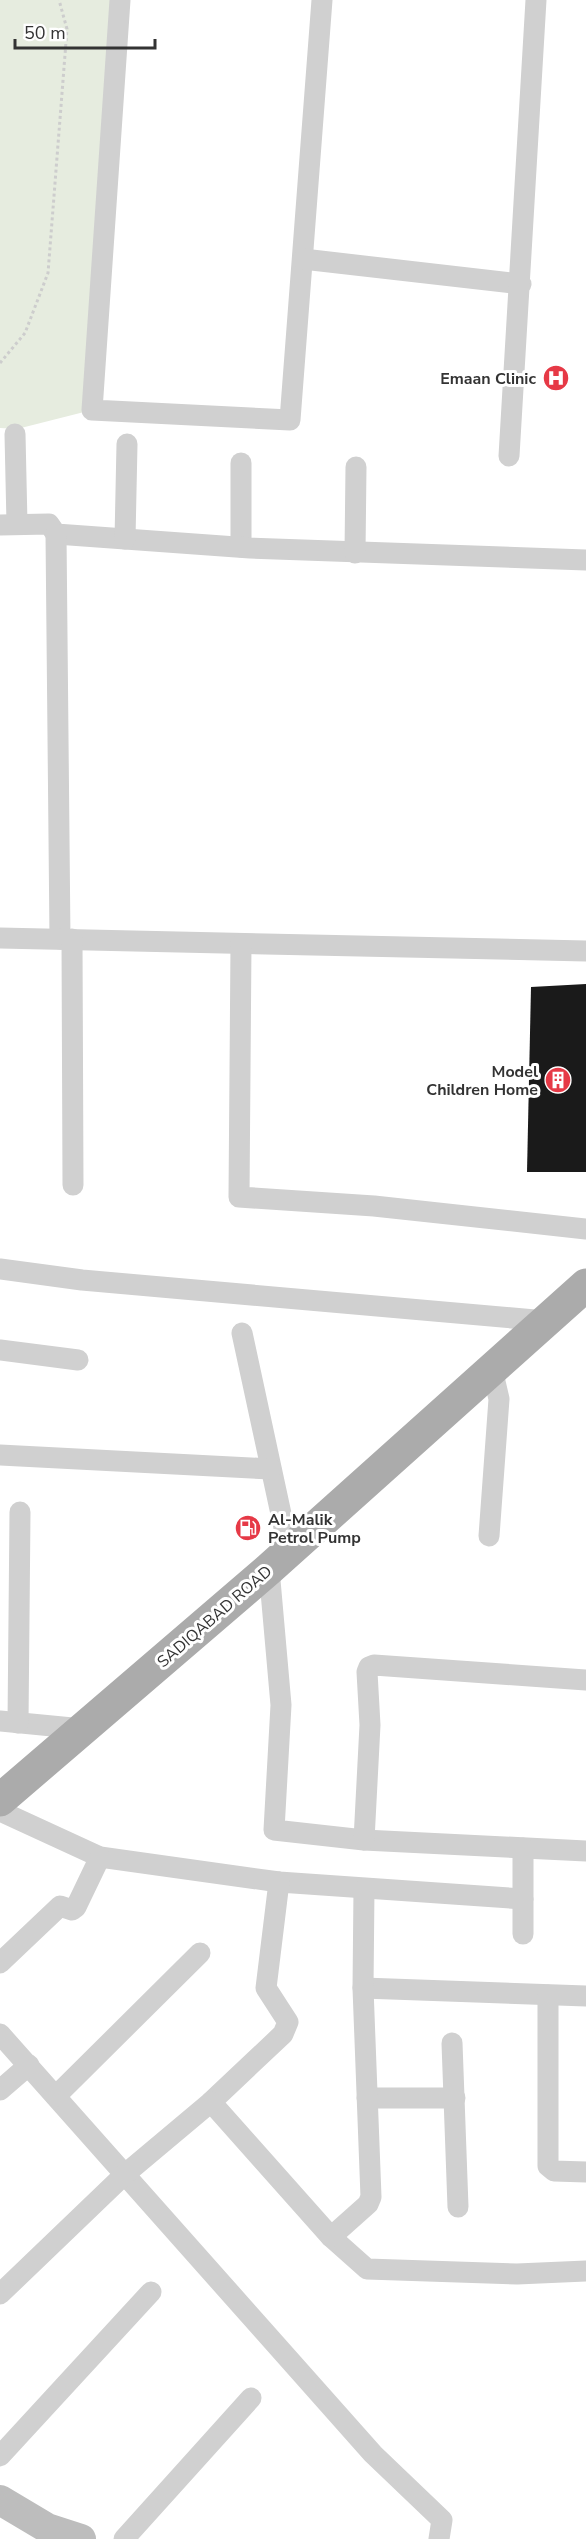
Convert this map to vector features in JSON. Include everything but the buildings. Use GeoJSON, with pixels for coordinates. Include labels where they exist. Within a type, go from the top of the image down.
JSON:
{"type":"FeatureCollection","features":[{"type":"Feature","properties":{"kind":"main road","name":"SADIQABAD ROAD"},"geometry":{"type":"LineString","coordinates":[[0,1800],[279,1560],[586,1286]]}},
{"type":"Feature","properties":{"kind":"street"},"geometry":{"type":"LineString","coordinates":[[120,0],[92,410],[290,420],[322,0]]}},
{"type":"Feature","properties":{"kind":"street"},"geometry":{"type":"LineString","coordinates":[[509,456],[536,0]]}},
{"type":"Feature","properties":{"kind":"street"},"geometry":{"type":"LineString","coordinates":[[303,259],[520,284]]}},
{"type":"Feature","properties":{"kind":"street"},"geometry":{"type":"LineString","coordinates":[[15,434],[8,524],[49,524],[56,534],[73,1185]]}},
{"type":"Feature","properties":{"kind":"street"},"geometry":{"type":"LineString","coordinates":[[125,539],[128,444]]}},
{"type":"Feature","properties":{"kind":"street"},"geometry":{"type":"LineString","coordinates":[[241,463],[241,547]]}},
{"type":"Feature","properties":{"kind":"street"},"geometry":{"type":"LineString","coordinates":[[355,552],[356,467]]}},
{"type":"Feature","properties":{"kind":"street"},"geometry":{"type":"LineString","coordinates":[[56,534],[241,547],[586,560]]}},
{"type":"Feature","properties":{"kind":"street"},"geometry":{"type":"LineString","coordinates":[[0,938],[586,951]]}},
{"type":"Feature","properties":{"kind":"street"},"geometry":{"type":"LineString","coordinates":[[241,944],[238,1197],[374,1206],[586,1229]]}},
{"type":"Feature","properties":{"kind":"street"},"geometry":{"type":"LineString","coordinates":[[0,1269],[82,1280],[546,1321]]}},
{"type":"Feature","properties":{"kind":"street"},"geometry":{"type":"LineString","coordinates":[[242,1333],[271,1469],[279,1560],[281,1705],[274,1830],[364,1840],[586,1851]]}},
{"type":"Feature","properties":{"kind":"street"},"geometry":{"type":"LineString","coordinates":[[0,1350],[78,1360]]}},
{"type":"Feature","properties":{"kind":"street"},"geometry":{"type":"LineString","coordinates":[[489,1536],[499,1399],[492,1369]]}},
{"type":"Feature","properties":{"kind":"street"},"geometry":{"type":"LineString","coordinates":[[0,1455],[271,1469]]}},
{"type":"Feature","properties":{"kind":"street"},"geometry":{"type":"LineString","coordinates":[[20,1512],[9,1722],[82,1729]]}},
{"type":"Feature","properties":{"kind":"street"},"geometry":{"type":"LineString","coordinates":[[364,1840],[370,1725],[367,1672],[369,1667],[374,1665],[586,1680]]}},
{"type":"Feature","properties":{"kind":"street"},"geometry":{"type":"LineString","coordinates":[[0,1810],[100,1857],[279,1882],[523,1899]]}},
{"type":"Feature","properties":{"kind":"street"},"geometry":{"type":"LineString","coordinates":[[523,1848],[523,1934]]}},
{"type":"Feature","properties":{"kind":"street"},"geometry":{"type":"LineString","coordinates":[[0,1963],[60,1906],[74,1909],[100,1857]]}},
{"type":"Feature","properties":{"kind":"street"},"geometry":{"type":"LineString","coordinates":[[0,2294],[124,2175],[211,2102],[283,2034],[288,2022],[266,1988],[279,1882]]}},
{"type":"Feature","properties":{"kind":"street"},"geometry":{"type":"LineString","coordinates":[[332,2237],[368,2204],[371,2197],[363,1988],[364,1889]]}},
{"type":"Feature","properties":{"kind":"street"},"geometry":{"type":"LineString","coordinates":[[56,2096],[200,1953]]}},
{"type":"Feature","properties":{"kind":"street"},"geometry":{"type":"LineString","coordinates":[[363,1988],[586,1996]]}},
{"type":"Feature","properties":{"kind":"street"},"geometry":{"type":"LineString","coordinates":[[548,1995],[549,2166],[554,2171],[586,2172]]}},
{"type":"Feature","properties":{"kind":"street"},"geometry":{"type":"LineString","coordinates":[[0,2034],[373,2454],[442,2520],[439,2539]]}},
{"type":"Feature","properties":{"kind":"street"},"geometry":{"type":"LineString","coordinates":[[452,2043],[458,2207]]}},
{"type":"Feature","properties":{"kind":"street"},"geometry":{"type":"LineString","coordinates":[[0,2090],[29,2065]]}},
{"type":"Feature","properties":{"kind":"street"},"geometry":{"type":"LineString","coordinates":[[367,2098],[455,2098]]}},
{"type":"Feature","properties":{"kind":"street"},"geometry":{"type":"LineString","coordinates":[[211,2102],[332,2237],[367,2269],[517,2274],[586,2271]]}},
{"type":"Feature","properties":{"kind":"street"},"geometry":{"type":"LineString","coordinates":[[0,2456],[151,2292]]}},
{"type":"Feature","properties":{"kind":"street"},"geometry":{"type":"LineString","coordinates":[[124,2539],[251,2398]]}},
{"type":"Feature","properties":{"kind":"street"},"geometry":{"type":"LineString","coordinates":[[3,2506],[47,2528],[81,2539]]}},
{"type":"Feature","properties":{"kind":"path"},"geometry":{"type":"LineString","coordinates":[[0,363],[25,333],[48,273],[67,29],[59,0]]}},
{"type":"Feature","properties":{"kind":"shaded area"},"geometry":{"type":"Polygon","coordinates":[[[0,0],[120,0],[92,410],[17,429],[0,428],[0,0]]]}},
{"type":"Feature","properties":{"kind":"place","name":"Emaan Clinic"},"geometry":{"type":"Point","coordinates":[556,378]}},
{"type":"Feature","properties":{"kind":"place","name":"Model Children Home"},"geometry":{"type":"Point","coordinates":[558,1080]}},
{"type":"Feature","properties":{"kind":"place","name":"Al-Malik Petrol Pump"},"geometry":{"type":"Point","coordinates":[248,1528]}}]}
